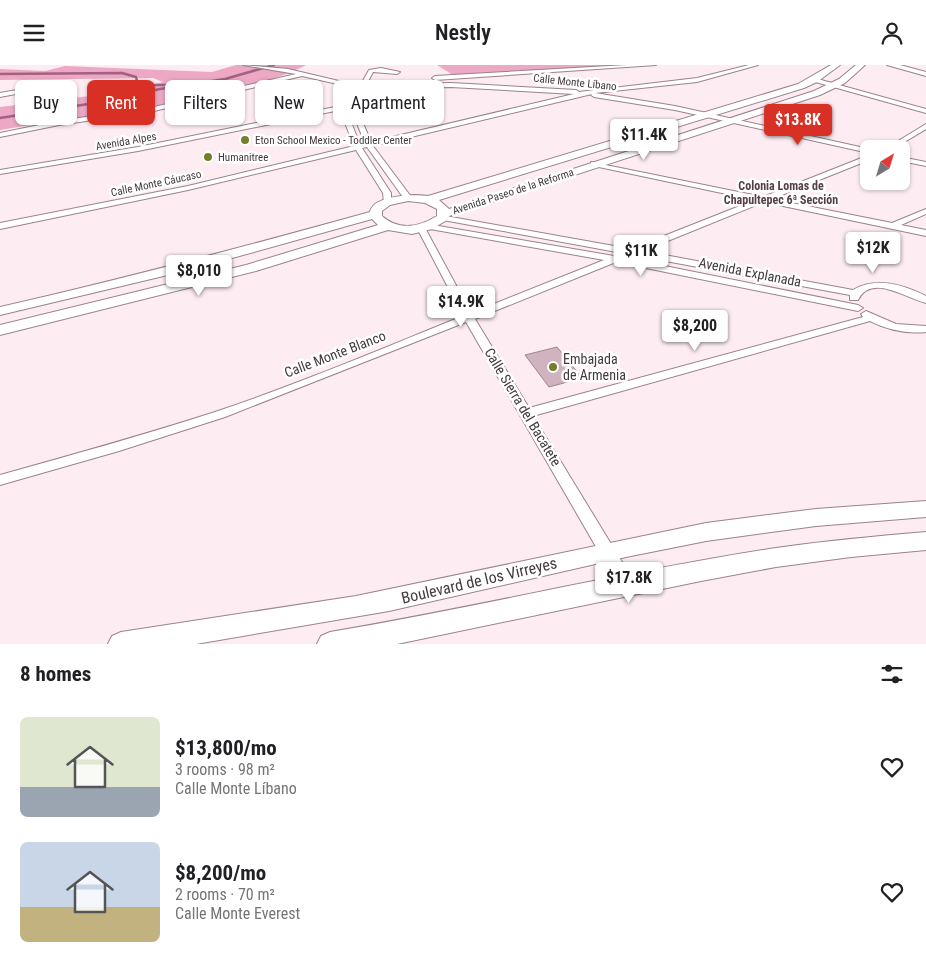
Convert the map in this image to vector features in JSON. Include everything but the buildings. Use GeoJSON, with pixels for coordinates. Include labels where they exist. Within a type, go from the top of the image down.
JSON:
{"type":"FeatureCollection","features":[{"type":"Feature","properties":{"kind":"main road","name":"Avenida Paseo de la Reforma"},"geometry":{"type":"LineString","coordinates":[[428,200],[800,86],[814,80],[836,65]]}},
{"type":"Feature","properties":{"kind":"main road","name":"Avenida Paseo de la Reforma"},"geometry":{"type":"LineString","coordinates":[[444,215],[834,86],[861,65]]}},
{"type":"Feature","properties":{"kind":"main road"},"geometry":{"type":"LineString","coordinates":[[891,65],[926,72]]}},
{"type":"Feature","properties":{"kind":"main road"},"geometry":{"type":"LineString","coordinates":[[902,65],[926,72]]}},
{"type":"Feature","properties":{"kind":"main road"},"geometry":{"type":"LineString","coordinates":[[0,311],[283,242],[374,215],[376,210],[388,201],[408,198],[428,200],[437,203],[443,208],[444,215],[426,227],[403,229],[380,223],[374,215]]}},
{"type":"Feature","properties":{"kind":"main road"},"geometry":{"type":"LineString","coordinates":[[0,330],[183,286],[387,226]]}},
{"type":"Feature","properties":{"kind":"main road","name":"Boulevard de los Virreyes"},"geometry":{"type":"LineString","coordinates":[[121,644],[388,601],[607,551],[706,532],[788,520],[855,513],[926,509]]}},
{"type":"Feature","properties":{"kind":"main road"},"geometry":{"type":"LineString","coordinates":[[330,644],[394,634],[627,585],[812,551],[926,541]]}},
{"type":"Feature","properties":{"kind":"street","name":"Calle Monte Líbano"},"geometry":{"type":"LineString","coordinates":[[246,65],[288,71],[333,81]]}},
{"type":"Feature","properties":{"kind":"street"},"geometry":{"type":"LineString","coordinates":[[438,80],[469,76],[653,65]]}},
{"type":"Feature","properties":{"kind":"street","name":"Calle Monte Cáucaso"},"geometry":{"type":"LineString","coordinates":[[0,226],[188,188],[583,93],[696,80],[755,65]]}},
{"type":"Feature","properties":{"kind":"street"},"geometry":{"type":"LineString","coordinates":[[368,80],[371,71],[397,72]]}},
{"type":"Feature","properties":{"kind":"street"},"geometry":{"type":"LineString","coordinates":[[0,135],[59,123],[154,109],[303,74]]}},
{"type":"Feature","properties":{"kind":"street"},"geometry":{"type":"LineString","coordinates":[[814,80],[926,111]]}},
{"type":"Feature","properties":{"kind":"street","name":"Calle Monte Líbano"},"geometry":{"type":"LineString","coordinates":[[444,85],[509,87],[583,93],[651,103],[860,149]]}},
{"type":"Feature","properties":{"kind":"street"},"geometry":{"type":"LineString","coordinates":[[0,95],[15,92]]}},
{"type":"Feature","properties":{"kind":"street","name":"Avenida Alpes"},"geometry":{"type":"LineString","coordinates":[[0,172],[191,139],[333,109]]}},
{"type":"Feature","properties":{"kind":"street"},"geometry":{"type":"LineString","coordinates":[[349,125],[358,148],[387,193],[388,201]]}},
{"type":"Feature","properties":{"kind":"street"},"geometry":{"type":"LineString","coordinates":[[361,125],[370,145],[408,198]]}},
{"type":"Feature","properties":{"kind":"street"},"geometry":{"type":"LineString","coordinates":[[903,140],[926,126]]}},
{"type":"Feature","properties":{"kind":"street","name":"Calle Monte Blanco"},"geometry":{"type":"LineString","coordinates":[[0,480],[114,448],[221,414],[470,318],[860,161]]}},
{"type":"Feature","properties":{"kind":"street"},"geometry":{"type":"LineString","coordinates":[[910,161],[926,164]]}},
{"type":"Feature","properties":{"kind":"street"},"geometry":{"type":"LineString","coordinates":[[594,164],[926,233]]}},
{"type":"Feature","properties":{"kind":"street"},"geometry":{"type":"LineString","coordinates":[[893,226],[926,211]]}},
{"type":"Feature","properties":{"kind":"street","name":"Avenida Explanada"},"geometry":{"type":"LineString","coordinates":[[444,215],[854,293]]}},
{"type":"Feature","properties":{"kind":"street","name":"Avenida Explanada"},"geometry":{"type":"LineString","coordinates":[[426,227],[615,259],[858,308]]}},
{"type":"Feature","properties":{"kind":"street","name":"Calle Sierra del Bacatete"},"geometry":{"type":"LineString","coordinates":[[426,227],[470,318],[627,585]]}},
{"type":"Feature","properties":{"kind":"street"},"geometry":{"type":"LineString","coordinates":[[926,300],[905,290],[879,286],[860,289],[854,293],[853,300],[858,308],[871,318],[896,327],[926,329]]}},
{"type":"Feature","properties":{"kind":"street"},"geometry":{"type":"LineString","coordinates":[[527,413],[871,318]]}},
{"type":"Feature","properties":{"kind":"shaded area"},"geometry":{"type":"Polygon","coordinates":[[[236,65],[306,65],[271,79],[255,80],[255,83],[245,86],[245,80],[165,80],[165,104],[155,105],[155,84],[163,82],[153,78],[0,80],[0,69],[45,71],[65,66],[212,72],[236,65]]]}},
{"type":"Feature","properties":{"kind":"shaded area"},"geometry":{"type":"Polygon","coordinates":[[[437,65],[643,65],[453,75],[437,65]]]}},
{"type":"Feature","properties":{"kind":"shaded area"},"geometry":{"type":"Polygon","coordinates":[[[87,96],[87,116],[77,118],[77,98],[87,96]]]}},
{"type":"Feature","properties":{"kind":"shaded area"},"geometry":{"type":"Polygon","coordinates":[[[15,105],[15,125],[32,125],[0,130],[0,107],[15,105]]]}},
{"type":"Feature","properties":{"kind":"waterway"},"geometry":{"type":"LineString","coordinates":[[0,118],[107,101],[160,89],[225,79],[274,65]]}},
{"type":"Feature","properties":{"kind":"waterway"},"geometry":{"type":"LineString","coordinates":[[0,74],[122,73],[136,77],[137,81],[153,85],[165,85]]}},
{"type":"Feature","properties":{"kind":"place","name":"Eton School Mexico - Toddler Center"},"geometry":{"type":"Point","coordinates":[245,140]}},
{"type":"Feature","properties":{"kind":"place","name":"Humanitree"},"geometry":{"type":"Point","coordinates":[208,157]}},
{"type":"Feature","properties":{"kind":"place","name":"Embajada de Armenia"},"geometry":{"type":"Point","coordinates":[553,367]}},
{"type":"Feature","properties":{"kind":"district","name":"Colonia Lomas de Chapultepec 6ª Sección"},"geometry":{"type":"Point","coordinates":[781,193]}}]}
